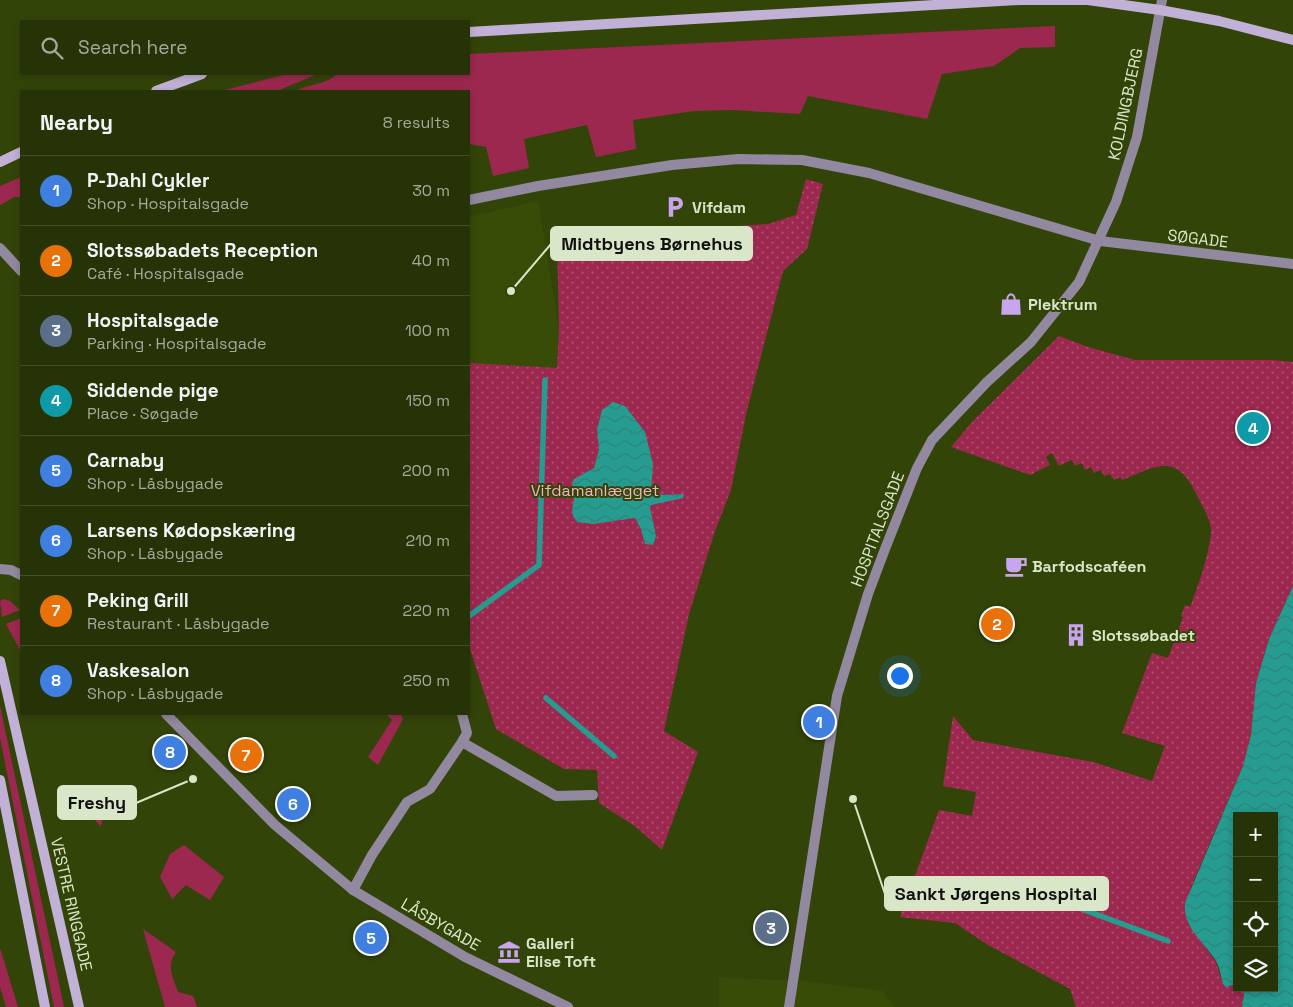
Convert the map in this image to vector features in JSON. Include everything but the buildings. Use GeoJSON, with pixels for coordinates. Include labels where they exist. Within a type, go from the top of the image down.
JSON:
{"type":"FeatureCollection","features":[{"type":"Feature","properties":{"kind":"main road"},"geometry":{"type":"LineString","coordinates":[[470,32],[1020,0],[1088,0],[1161,5],[1293,40]]}},
{"type":"Feature","properties":{"kind":"main road"},"geometry":{"type":"LineString","coordinates":[[159,90],[199,75]]}},
{"type":"Feature","properties":{"kind":"main road"},"geometry":{"type":"LineString","coordinates":[[0,162],[20,152]]}},
{"type":"Feature","properties":{"kind":"main road","name":"VESTRE RINGGADE"},"geometry":{"type":"LineString","coordinates":[[0,661],[79,1007]]}},
{"type":"Feature","properties":{"kind":"main road"},"geometry":{"type":"LineString","coordinates":[[0,780],[45,1007]]}},
{"type":"Feature","properties":{"kind":"street","name":"KOLDINGBJERG"},"geometry":{"type":"LineString","coordinates":[[1100,241],[1116,202],[1137,138],[1161,5]]}},
{"type":"Feature","properties":{"kind":"street"},"geometry":{"type":"LineString","coordinates":[[470,200],[538,186],[672,165],[738,159],[802,160],[869,173],[1100,241]]}},
{"type":"Feature","properties":{"kind":"street","name":"SØGADE"},"geometry":{"type":"LineString","coordinates":[[1100,241],[1293,264]]}},
{"type":"Feature","properties":{"kind":"street","name":"HOSPITALSGADE"},"geometry":{"type":"LineString","coordinates":[[789,1007],[837,696],[868,594],[917,468],[932,440],[987,382],[1031,342],[1051,318],[1079,282],[1100,241]]}},
{"type":"Feature","properties":{"kind":"street"},"geometry":{"type":"LineString","coordinates":[[0,248],[20,270]]}},
{"type":"Feature","properties":{"kind":"street"},"geometry":{"type":"LineString","coordinates":[[0,569],[11,570],[20,574]]}},
{"type":"Feature","properties":{"kind":"street","name":"LÅSBYGADE"},"geometry":{"type":"LineString","coordinates":[[167,715],[275,825],[353,890],[465,957],[568,1007]]}},
{"type":"Feature","properties":{"kind":"street"},"geometry":{"type":"LineString","coordinates":[[353,890],[372,855],[407,802],[430,788],[462,742],[467,733],[462,715]]}},
{"type":"Feature","properties":{"kind":"street"},"geometry":{"type":"LineString","coordinates":[[462,742],[556,796],[593,796]]}},
{"type":"Feature","properties":{"kind":"shaded area"},"geometry":{"type":"Polygon","coordinates":[[[538,201],[559,329],[557,369],[470,363],[470,217],[538,201]]]}},
{"type":"Feature","properties":{"kind":"shaded area"},"geometry":{"type":"Polygon","coordinates":[[[719,978],[795,980],[883,991],[895,1007],[719,1007],[719,978]]]}},
{"type":"Feature","properties":{"kind":"green space"},"geometry":{"type":"Polygon","coordinates":[[[1055,26],[1055,47],[1020,48],[994,66],[942,74],[927,119],[808,96],[800,114],[732,110],[694,111],[633,120],[636,149],[596,157],[587,125],[524,139],[529,168],[493,176],[486,147],[470,144],[470,90],[298,90],[323,82],[336,75],[470,75],[470,54],[1055,26]]]}},
{"type":"Feature","properties":{"kind":"green space"},"geometry":{"type":"Polygon","coordinates":[[[283,75],[315,75],[279,90],[225,90],[283,75]]]}},
{"type":"Feature","properties":{"kind":"green space"},"geometry":{"type":"Polygon","coordinates":[[[20,177],[20,197],[14,197],[0,205],[0,186],[20,177]]]}},
{"type":"Feature","properties":{"kind":"green space","name":"Vifdamanlægget"},"geometry":{"type":"Polygon","coordinates":[[[806,179],[823,184],[807,249],[783,271],[746,414],[731,490],[714,534],[689,614],[664,731],[698,752],[662,850],[636,827],[599,803],[597,770],[564,769],[496,729],[470,649],[470,363],[557,368],[559,329],[557,238],[768,224],[796,215],[806,179]]]}},
{"type":"Feature","properties":{"kind":"green space"},"geometry":{"type":"Polygon","coordinates":[[[1059,336],[1088,347],[1135,360],[1272,360],[1293,362],[1293,586],[1269,639],[1256,683],[1251,735],[1243,766],[1191,887],[1188,923],[1216,962],[1223,984],[1233,985],[1233,992],[1244,992],[1242,1007],[1076,1007],[1070,989],[988,945],[955,923],[900,917],[939,810],[972,816],[976,792],[943,786],[953,716],[973,740],[1093,762],[1152,781],[1165,746],[1122,733],[1152,653],[1168,658],[1183,617],[1181,616],[1185,605],[1190,607],[1200,580],[1210,543],[1210,526],[1206,513],[1192,486],[1177,469],[1159,466],[1122,480],[1120,477],[1114,480],[1110,474],[1104,476],[1101,470],[1094,473],[1091,467],[1085,470],[1082,463],[1075,466],[1072,460],[1059,466],[1052,453],[1046,457],[1050,465],[1030,475],[951,447],[973,421],[1059,336]]]}},
{"type":"Feature","properties":{"kind":"green space"},"geometry":{"type":"Polygon","coordinates":[[[4,599],[10,601],[20,610],[2,617],[0,601],[4,599]]]}},
{"type":"Feature","properties":{"kind":"green space"},"geometry":{"type":"Polygon","coordinates":[[[20,618],[20,650],[6,624],[20,618]]]}},
{"type":"Feature","properties":{"kind":"green space"},"geometry":{"type":"Polygon","coordinates":[[[0,706],[64,1007],[54,1007],[0,738],[0,706]]]}},
{"type":"Feature","properties":{"kind":"green space"},"geometry":{"type":"Polygon","coordinates":[[[387,715],[401,715],[403,719],[378,765],[368,757],[392,720],[387,715]]]}},
{"type":"Feature","properties":{"kind":"green space"},"geometry":{"type":"Polygon","coordinates":[[[107,785],[101,827],[95,820],[90,790],[107,785]]]}},
{"type":"Feature","properties":{"kind":"green space"},"geometry":{"type":"Polygon","coordinates":[[[184,845],[224,877],[210,900],[186,885],[172,899],[160,877],[170,854],[184,845]]]}},
{"type":"Feature","properties":{"kind":"green space"},"geometry":{"type":"Polygon","coordinates":[[[143,929],[176,952],[171,962],[171,967],[178,992],[193,996],[197,1007],[165,1007],[143,929]]]}},
{"type":"Feature","properties":{"kind":"green space"},"geometry":{"type":"Polygon","coordinates":[[[0,948],[18,1007],[6,1007],[0,987],[0,948]]]}},
{"type":"Feature","properties":{"kind":"water"},"geometry":{"type":"Polygon","coordinates":[[[613,402],[625,406],[645,432],[653,464],[651,491],[663,495],[684,494],[683,498],[651,505],[656,536],[653,545],[645,544],[641,529],[635,518],[593,524],[577,522],[573,516],[572,484],[574,479],[594,468],[599,449],[597,430],[602,410],[613,402]]]}},
{"type":"Feature","properties":{"kind":"water"},"geometry":{"type":"Polygon","coordinates":[[[1293,586],[1293,1007],[1242,1007],[1244,992],[1278,992],[1278,812],[1233,812],[1233,985],[1226,987],[1223,984],[1216,961],[1195,934],[1187,920],[1185,903],[1243,766],[1251,735],[1256,683],[1269,639],[1293,586]]]}},
{"type":"Feature","properties":{"kind":"waterway"},"geometry":{"type":"LineString","coordinates":[[470,615],[539,565],[545,380]]}},
{"type":"Feature","properties":{"kind":"waterway"},"geometry":{"type":"LineString","coordinates":[[546,698],[614,756]]}},
{"type":"Feature","properties":{"kind":"waterway"},"geometry":{"type":"LineString","coordinates":[[1012,883],[1168,941]]}},
{"type":"Feature","properties":{"kind":"place","name":"Vifdam"},"geometry":{"type":"Point","coordinates":[675,207]}},
{"type":"Feature","properties":{"kind":"place","name":"Midtbyens Børnehus"},"geometry":{"type":"Point","coordinates":[511,291]}},
{"type":"Feature","properties":{"kind":"place","name":"Plektrum"},"geometry":{"type":"Point","coordinates":[1011,304]}},
{"type":"Feature","properties":{"kind":"place","name":"Siddende pige"},"geometry":{"type":"Point","coordinates":[1253,428]}},
{"type":"Feature","properties":{"kind":"place","name":"Barfodscaféen"},"geometry":{"type":"Point","coordinates":[1016,566]}},
{"type":"Feature","properties":{"kind":"place","name":"Slotssøbadets Reception"},"geometry":{"type":"Point","coordinates":[997,624]}},
{"type":"Feature","properties":{"kind":"place","name":"Slotssøbadet"},"geometry":{"type":"Point","coordinates":[1076,635]}},
{"type":"Feature","properties":{"kind":"place","name":"P-Dahl Cykler"},"geometry":{"type":"Point","coordinates":[819,722]}},
{"type":"Feature","properties":{"kind":"place","name":"Vaskesalon"},"geometry":{"type":"Point","coordinates":[170,752]}},
{"type":"Feature","properties":{"kind":"place","name":"Peking Grill"},"geometry":{"type":"Point","coordinates":[246,755]}},
{"type":"Feature","properties":{"kind":"place","name":"Freshy"},"geometry":{"type":"Point","coordinates":[193,779]}},
{"type":"Feature","properties":{"kind":"place","name":"Sankt Jørgens Hospital"},"geometry":{"type":"Point","coordinates":[853,799]}},
{"type":"Feature","properties":{"kind":"place","name":"Larsens Kødopskæring"},"geometry":{"type":"Point","coordinates":[293,804]}},
{"type":"Feature","properties":{"kind":"place","name":"Hospitalsgade"},"geometry":{"type":"Point","coordinates":[771,928]}},
{"type":"Feature","properties":{"kind":"place","name":"Carnaby"},"geometry":{"type":"Point","coordinates":[371,938]}},
{"type":"Feature","properties":{"kind":"place","name":"Galleri Elise Toft"},"geometry":{"type":"Point","coordinates":[509,952]}}]}
